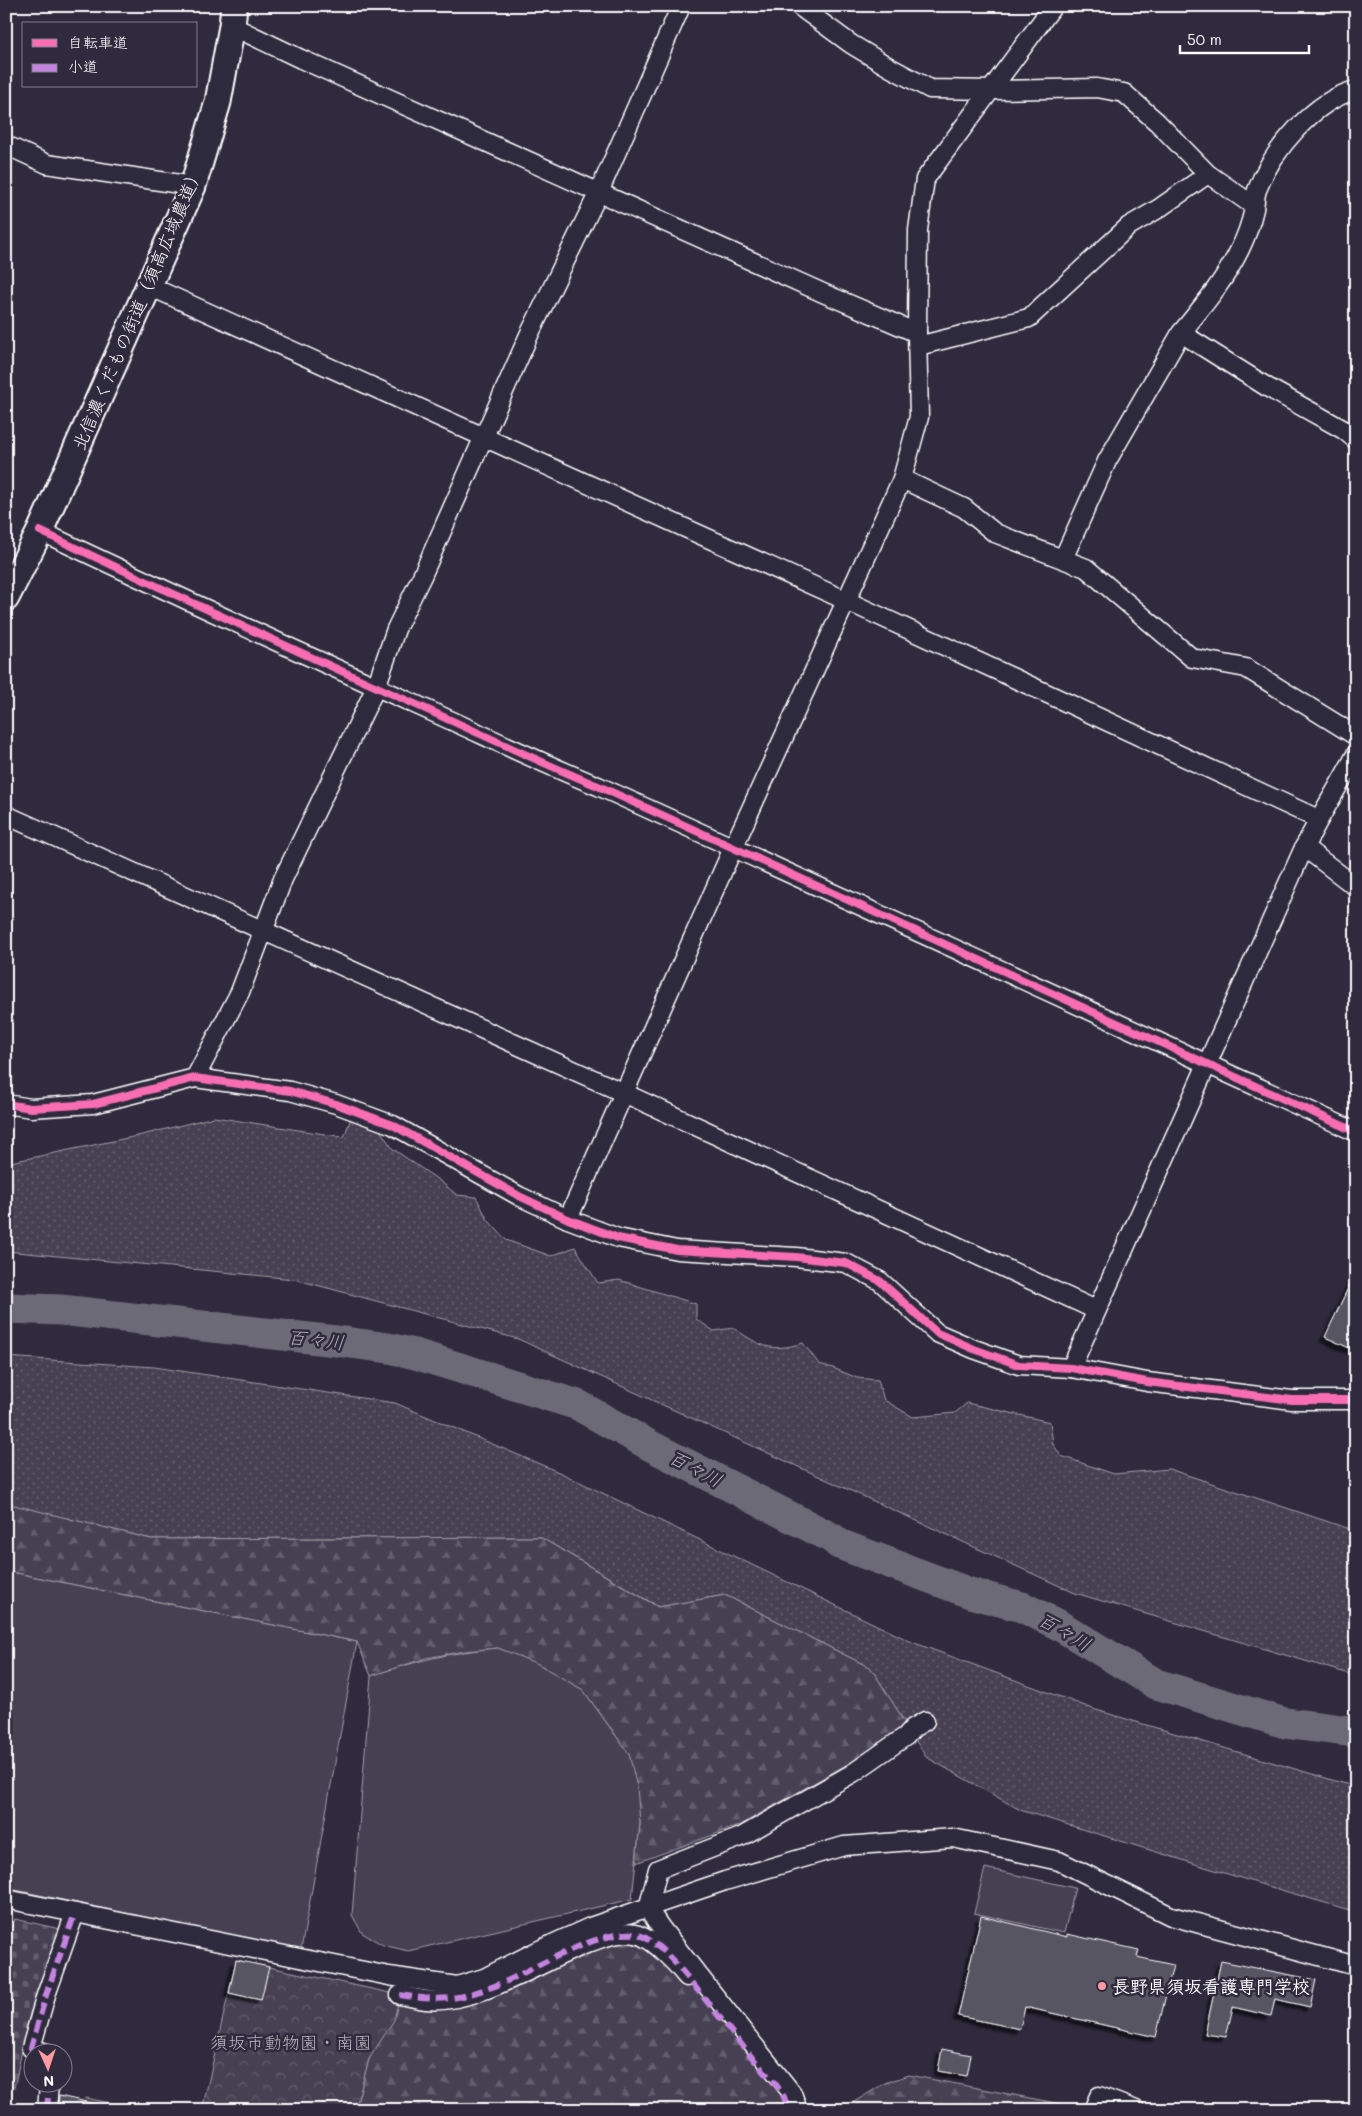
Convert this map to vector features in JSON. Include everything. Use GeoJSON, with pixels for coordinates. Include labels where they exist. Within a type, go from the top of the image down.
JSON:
{"type":"FeatureCollection","features":[{"type":"Feature","properties":{"kind":"street"},"geometry":{"type":"LineString","coordinates":[[195,1078],[240,992],[283,879],[376,687],[396,629],[422,576],[561,267],[599,192],[681,6]]}},
{"type":"Feature","properties":{"kind":"street"},"geometry":{"type":"LineString","coordinates":[[799,6],[858,49],[888,68],[930,89],[1097,88],[1124,93],[1157,122],[1208,174],[1254,206]]}},
{"type":"Feature","properties":{"kind":"street"},"geometry":{"type":"LineString","coordinates":[[568,1219],[733,848],[902,479],[920,416],[917,339],[918,230],[925,179],[1053,6]]}},
{"type":"Feature","properties":{"kind":"street"},"geometry":{"type":"LineString","coordinates":[[233,16],[301,60],[599,192],[917,339],[1029,318],[1129,226],[1158,209],[1208,174]]}},
{"type":"Feature","properties":{"kind":"street","name":"北信濃くだもの街道（須高広域農道）"},"geometry":{"type":"LineString","coordinates":[[6,598],[40,531],[193,186],[218,102],[233,16]]}},
{"type":"Feature","properties":{"kind":"street"},"geometry":{"type":"LineString","coordinates":[[1063,559],[1107,462],[1181,333],[1227,276],[1242,246],[1257,191],[1272,163],[1295,131],[1342,93],[1356,90]]}},
{"type":"Feature","properties":{"kind":"street"},"geometry":{"type":"LineString","coordinates":[[6,145],[47,164],[193,186]]}},
{"type":"Feature","properties":{"kind":"street"},"geometry":{"type":"LineString","coordinates":[[149,286],[484,435],[1318,819]]}},
{"type":"Feature","properties":{"kind":"street"},"geometry":{"type":"LineString","coordinates":[[1181,333],[1267,388],[1344,430],[1356,440]]}},
{"type":"Feature","properties":{"kind":"street"},"geometry":{"type":"LineString","coordinates":[[902,479],[964,508],[995,533],[1086,568],[1192,658],[1246,668],[1356,736]]}},
{"type":"Feature","properties":{"kind":"street"},"geometry":{"type":"LineString","coordinates":[[40,531],[534,760],[598,786],[1356,1132]]}},
{"type":"Feature","properties":{"kind":"street"},"geometry":{"type":"LineString","coordinates":[[1071,1368],[1304,847],[1356,754]]}},
{"type":"Feature","properties":{"kind":"street"},"geometry":{"type":"LineString","coordinates":[[6,815],[262,932],[624,1093],[1096,1310]]}},
{"type":"Feature","properties":{"kind":"street"},"geometry":{"type":"LineString","coordinates":[[1304,847],[1356,887]]}},
{"type":"Feature","properties":{"kind":"street"},"geometry":{"type":"LineString","coordinates":[[6,1104],[31,1108],[93,1104],[195,1078],[290,1091],[336,1104],[385,1122],[519,1196],[568,1219],[618,1238],[677,1250],[796,1257],[846,1263],[880,1282],[937,1333],[1019,1365],[1071,1368],[1147,1382],[1292,1400],[1350,1400],[1356,1402]]}},
{"type":"Feature","properties":{"kind":"street"},"geometry":{"type":"LineString","coordinates":[[798,2110],[792,2093],[661,1928],[648,1908],[658,1869],[741,1837],[853,1773],[925,1721]]}},
{"type":"Feature","properties":{"kind":"street"},"geometry":{"type":"LineString","coordinates":[[6,1900],[389,1976],[457,1986],[484,1978],[590,1927],[725,1880],[844,1846],[953,1838],[1059,1861],[1171,1916],[1356,1966]]}},
{"type":"Feature","properties":{"kind":"street"},"geometry":{"type":"LineString","coordinates":[[32,2044],[46,1995],[75,1914]]}},
{"type":"Feature","properties":{"kind":"street"},"geometry":{"type":"LineString","coordinates":[[400,1995],[428,2000],[450,1999],[468,1995],[505,1982],[539,1964],[594,1941],[625,1934],[636,1934],[652,1943],[681,1970],[775,2083],[784,2097],[788,2110]]}},
{"type":"Feature","properties":{"kind":"street"},"geometry":{"type":"LineString","coordinates":[[47,2110],[48,2094]]}},
{"type":"Feature","properties":{"kind":"street"},"geometry":{"type":"LineString","coordinates":[[1093,2110],[1099,2096],[1136,2110]]}},
{"type":"Feature","properties":{"kind":"green space"},"geometry":{"type":"Polygon","coordinates":[[[214,1117],[344,1137],[351,1118],[377,1126],[393,1149],[457,1195],[476,1197],[488,1220],[506,1240],[551,1256],[575,1247],[598,1283],[619,1280],[696,1304],[696,1319],[714,1331],[733,1328],[758,1343],[773,1347],[803,1343],[819,1364],[857,1378],[878,1380],[884,1400],[913,1417],[955,1413],[967,1403],[1050,1422],[1053,1444],[1061,1456],[1114,1474],[1169,1469],[1356,1531],[1356,1676],[1075,1593],[518,1339],[294,1279],[6,1251],[6,1163],[142,1135],[214,1117]]]}},
{"type":"Feature","properties":{"kind":"green space"},"geometry":{"type":"Polygon","coordinates":[[[6,1357],[154,1367],[395,1403],[561,1473],[912,1642],[1096,1710],[1356,1787],[1356,1912],[1020,1810],[926,1757],[871,1668],[725,1595],[659,1607],[540,1537],[151,1539],[6,1504],[6,1357]]]}},
{"type":"Feature","properties":{"kind":"green space"},"geometry":{"type":"Polygon","coordinates":[[[6,1503],[151,1539],[540,1537],[658,1607],[725,1595],[871,1668],[906,1724],[867,1753],[740,1825],[636,1863],[640,1823],[629,1754],[583,1690],[498,1648],[465,1651],[426,1658],[371,1676],[357,1642],[6,1571],[6,1503]]]}},
{"type":"Feature","properties":{"kind":"green space"},"geometry":{"type":"Polygon","coordinates":[[[6,1571],[357,1642],[301,1950],[6,1888],[6,1571]]]}},
{"type":"Feature","properties":{"kind":"green space"},"geometry":{"type":"Polygon","coordinates":[[[498,1648],[538,1664],[583,1690],[629,1754],[637,1787],[640,1823],[632,1899],[408,1951],[383,1945],[362,1933],[352,1915],[371,1676],[433,1658],[498,1648]]]}},
{"type":"Feature","properties":{"kind":"green space"},"geometry":{"type":"Polygon","coordinates":[[[985,1868],[1075,1888],[1064,1933],[974,1913],[985,1868]]]}},
{"type":"Feature","properties":{"kind":"green space"},"geometry":{"type":"Polygon","coordinates":[[[15,1919],[60,1929],[30,2013],[14,2088],[6,2085],[6,1944],[15,1919]]]}},
{"type":"Feature","properties":{"kind":"green space"},"geometry":{"type":"Polygon","coordinates":[[[625,1933],[681,1970],[775,2083],[784,2097],[788,2110],[355,2110],[369,2059],[400,1995],[428,2000],[625,1933]]]}},
{"type":"Feature","properties":{"kind":"green space","name":"須坂市動物園・南園"},"geometry":{"type":"Polygon","coordinates":[[[236,1960],[400,1995],[394,2020],[369,2059],[355,2110],[202,2110],[236,1960]]]}},
{"type":"Feature","properties":{"kind":"green space"},"geometry":{"type":"Polygon","coordinates":[[[909,2075],[1082,2108],[1081,2110],[841,2110],[885,2083],[909,2075]]]}},
{"type":"Feature","properties":{"kind":"green space"},"geometry":{"type":"Polygon","coordinates":[[[86,2098],[144,2110],[84,2110],[86,2098]]]}},
{"type":"Feature","properties":{"kind":"building"},"geometry":{"type":"Polygon","coordinates":[[[1356,1271],[1356,1351],[1325,1337],[1356,1271]]]}},
{"type":"Feature","properties":{"kind":"building"},"geometry":{"type":"Polygon","coordinates":[[[981,1916],[1067,1937],[1067,1934],[1139,1950],[1137,1957],[1173,1965],[1156,2037],[1025,2007],[1020,2029],[958,2016],[981,1916]]]}},
{"type":"Feature","properties":{"kind":"building"},"geometry":{"type":"Polygon","coordinates":[[[236,1960],[269,1967],[261,2000],[229,1993],[236,1960]]]}},
{"type":"Feature","properties":{"kind":"building"},"geometry":{"type":"Polygon","coordinates":[[[1221,1961],[1316,1980],[1310,2007],[1275,1999],[1271,2016],[1233,2007],[1226,2037],[1205,2034],[1221,1961]]]}},
{"type":"Feature","properties":{"kind":"building"},"geometry":{"type":"Polygon","coordinates":[[[942,2049],[971,2055],[967,2076],[938,2071],[942,2049]]]}},
{"type":"Feature","properties":{"kind":"building"},"geometry":{"type":"Polygon","coordinates":[[[59,2096],[96,2104],[95,2110],[58,2110],[59,2096]]]}},
{"type":"Feature","properties":{"kind":"waterway","name":"百々川"},"geometry":{"type":"LineString","coordinates":[[6,1308],[61,1310],[389,1348],[415,1354],[578,1405],[649,1445],[832,1538],[839,1544],[970,1593],[1022,1607],[1057,1624],[1156,1684],[1285,1723],[1356,1732]]}},
{"type":"Feature","properties":{"kind":"marked path"},"geometry":{"type":"LineString","coordinates":[[32,2044],[46,1995],[75,1913]]}},
{"type":"Feature","properties":{"kind":"marked path"},"geometry":{"type":"LineString","coordinates":[[400,1995],[434,1999],[467,1995],[502,1983],[595,1940],[614,1935],[631,1934],[644,1937],[672,1959],[684,1973],[744,2048],[775,2083],[784,2097],[788,2110]]}},
{"type":"Feature","properties":{"kind":"marked path"},"geometry":{"type":"LineString","coordinates":[[47,2110],[48,2094]]}},
{"type":"Feature","properties":{"kind":"cycle path"},"geometry":{"type":"LineString","coordinates":[[40,531],[289,647],[1356,1132]]}},
{"type":"Feature","properties":{"kind":"cycle path"},"geometry":{"type":"LineString","coordinates":[[6,1104],[31,1108],[93,1104],[195,1078],[290,1091],[336,1104],[393,1125],[519,1196],[568,1219],[618,1238],[677,1250],[796,1257],[846,1263],[880,1281],[937,1333],[1019,1365],[1071,1368],[1147,1382],[1292,1400],[1350,1400],[1356,1402]]}},
{"type":"Feature","properties":{"kind":"place","name":"長野県須坂看護専門学校"},"geometry":{"type":"Point","coordinates":[1102,1986]}}]}
